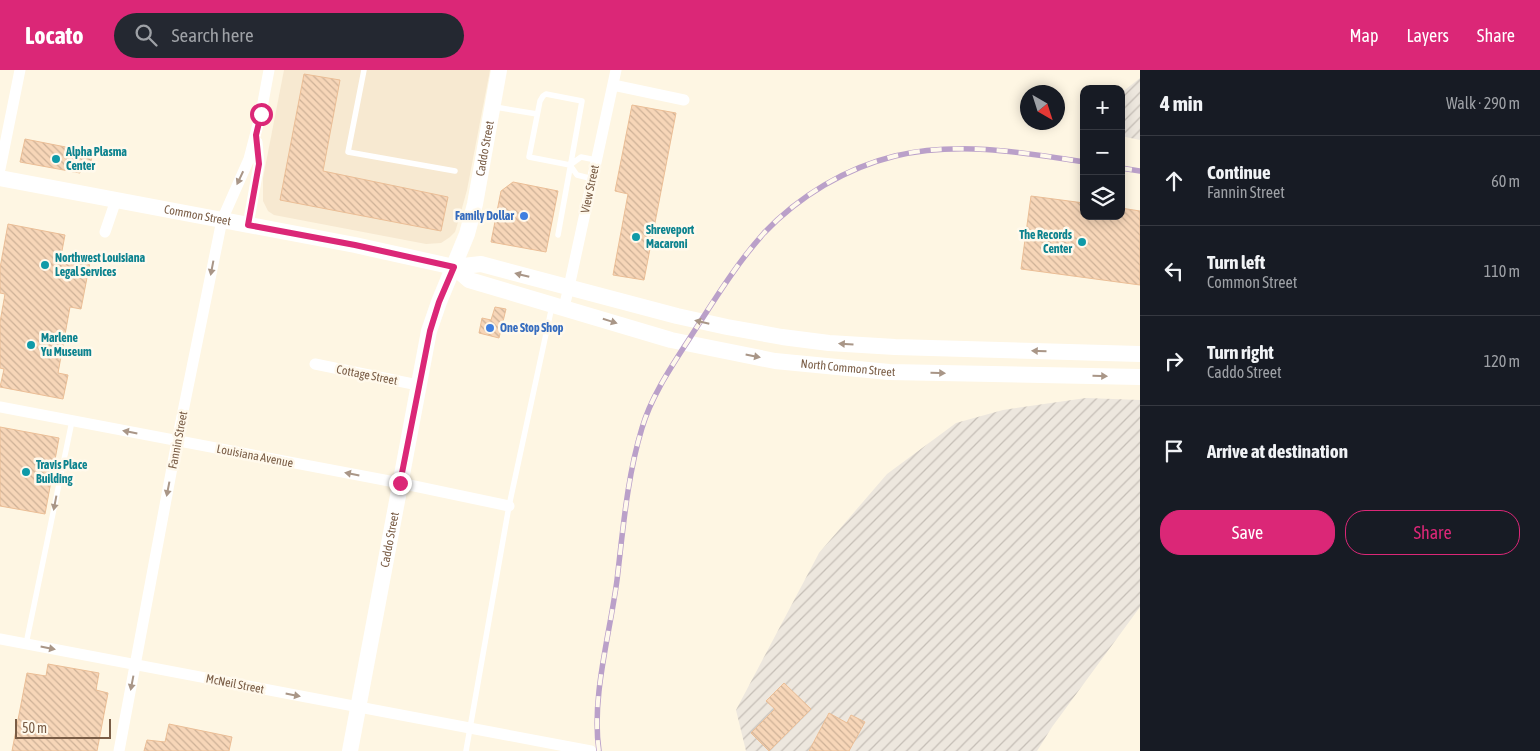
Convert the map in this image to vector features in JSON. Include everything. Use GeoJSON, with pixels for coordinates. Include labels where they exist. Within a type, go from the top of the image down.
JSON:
{"type":"FeatureCollection","features":[{"type":"Feature","properties":{"kind":"main road","name":"Caddo Street"},"geometry":{"type":"LineString","coordinates":[[350,751],[418,385],[434,314],[467,234],[475,204],[499,70]]}},
{"type":"Feature","properties":{"kind":"main road","name":"Common Street"},"geometry":{"type":"LineString","coordinates":[[0,178],[355,245],[454,267],[481,264],[570,287]]}},
{"type":"Feature","properties":{"kind":"main road","name":"Common Street"},"geometry":{"type":"LineString","coordinates":[[454,267],[469,280],[558,306]]}},
{"type":"Feature","properties":{"kind":"main road","name":"North Common Street"},"geometry":{"type":"LineString","coordinates":[[570,287],[727,327],[829,343],[894,347],[1140,354]]}},
{"type":"Feature","properties":{"kind":"main road","name":"North Common Street"},"geometry":{"type":"LineString","coordinates":[[558,306],[671,340],[775,361],[889,372],[1140,377]]}},
{"type":"Feature","properties":{"kind":"street"},"geometry":{"type":"LineString","coordinates":[[0,169],[20,70]]}},
{"type":"Feature","properties":{"kind":"street","name":"Fannin Street"},"geometry":{"type":"LineString","coordinates":[[119,751],[177,441],[222,220],[249,159],[256,135],[269,70]]}},
{"type":"Feature","properties":{"kind":"street","name":"View Street"},"geometry":{"type":"LineString","coordinates":[[558,306],[570,287],[616,70]]}},
{"type":"Feature","properties":{"kind":"street"},"geometry":{"type":"LineString","coordinates":[[613,85],[684,100]]}},
{"type":"Feature","properties":{"kind":"street","name":"Fannin Street"},"geometry":{"type":"LineString","coordinates":[[248,225],[259,164],[256,135]]}},
{"type":"Feature","properties":{"kind":"street"},"geometry":{"type":"LineString","coordinates":[[104,232],[116,200]]}},
{"type":"Feature","properties":{"kind":"street","name":"Cottage Street"},"geometry":{"type":"LineString","coordinates":[[315,364],[418,385]]}},
{"type":"Feature","properties":{"kind":"street","name":"Louisiana Avenue"},"geometry":{"type":"LineString","coordinates":[[0,407],[400,483],[509,506]]}},
{"type":"Feature","properties":{"kind":"street","name":"McNeil Street"},"geometry":{"type":"LineString","coordinates":[[0,639],[590,751]]}},
{"type":"Feature","properties":{"kind":"lane"},"geometry":{"type":"LineString","coordinates":[[364,70],[348,152],[455,170]]}},
{"type":"Feature","properties":{"kind":"lane"},"geometry":{"type":"LineString","coordinates":[[558,235],[570,165],[582,101],[546,94],[542,96],[529,157],[570,165],[577,175],[593,179]]}},
{"type":"Feature","properties":{"kind":"lane"},"geometry":{"type":"LineString","coordinates":[[493,106],[537,114]]}},
{"type":"Feature","properties":{"kind":"lane"},"geometry":{"type":"LineString","coordinates":[[570,165],[581,157],[596,160]]}},
{"type":"Feature","properties":{"kind":"lane"},"geometry":{"type":"LineString","coordinates":[[466,751],[509,506],[558,306]]}},
{"type":"Feature","properties":{"kind":"lane"},"geometry":{"type":"LineString","coordinates":[[26,644],[72,421]]}},
{"type":"Feature","properties":{"kind":"shaded area"},"geometry":{"type":"Polygon","coordinates":[[[284,70],[490,70],[467,190],[455,232],[441,243],[426,244],[274,215],[268,211],[263,201],[263,178],[284,70]]]}},
{"type":"Feature","properties":{"kind":"shaded area"},"geometry":{"type":"Polygon","coordinates":[[[1140,78],[1140,140],[1125,137],[1125,90],[1140,78]]]}},
{"type":"Feature","properties":{"kind":"shaded area"},"geometry":{"type":"Polygon","coordinates":[[[1086,398],[1140,400],[1140,607],[1052,727],[1037,751],[746,751],[736,710],[819,553],[887,474],[956,423],[1003,410],[1086,398]]]}},
{"type":"Feature","properties":{"kind":"building"},"geometry":{"type":"Polygon","coordinates":[[[304,74],[340,80],[323,171],[448,197],[441,231],[280,200],[304,74]]]}},
{"type":"Feature","properties":{"kind":"building"},"geometry":{"type":"Polygon","coordinates":[[[632,105],[676,113],[644,280],[613,275],[628,194],[615,191],[632,105]]]}},
{"type":"Feature","properties":{"kind":"building","name":"Alpha Plasma Center"},"geometry":{"type":"Polygon","coordinates":[[[25,139],[86,151],[85,154],[92,156],[90,167],[82,166],[80,173],[20,162],[25,139]]]}},
{"type":"Feature","properties":{"kind":"building","name":"Family Dollar"},"geometry":{"type":"Polygon","coordinates":[[[513,182],[558,191],[546,252],[491,242],[501,191],[513,182]]]}},
{"type":"Feature","properties":{"kind":"building","name":"The Records Center"},"geometry":{"type":"Polygon","coordinates":[[[1031,196],[1080,202],[1080,220],[1125,220],[1125,209],[1140,211],[1140,285],[1021,269],[1031,196]]]}},
{"type":"Feature","properties":{"kind":"building"},"geometry":{"type":"Polygon","coordinates":[[[8,224],[65,235],[61,256],[90,262],[81,309],[70,307],[58,373],[68,375],[63,399],[0,387],[4,369],[0,368],[0,322],[5,294],[0,293],[0,268],[8,224]]]}},
{"type":"Feature","properties":{"kind":"building","name":"One Stop Shop"},"geometry":{"type":"Polygon","coordinates":[[[495,307],[506,309],[499,338],[479,333],[482,318],[491,320],[495,307]]]}},
{"type":"Feature","properties":{"kind":"building","name":"Travis Place Building"},"geometry":{"type":"Polygon","coordinates":[[[0,427],[59,438],[45,514],[0,506],[0,427]]]}},
{"type":"Feature","properties":{"kind":"building"},"geometry":{"type":"Polygon","coordinates":[[[48,664],[99,673],[96,690],[108,693],[97,751],[12,751],[27,673],[46,676],[48,664]]]}},
{"type":"Feature","properties":{"kind":"building"},"geometry":{"type":"Polygon","coordinates":[[[784,683],[811,709],[769,751],[751,733],[775,709],[766,701],[784,683]]]}},
{"type":"Feature","properties":{"kind":"building"},"geometry":{"type":"Polygon","coordinates":[[[829,713],[847,723],[851,715],[865,722],[849,751],[809,751],[829,713]]]}},
{"type":"Feature","properties":{"kind":"building"},"geometry":{"type":"Polygon","coordinates":[[[169,724],[232,737],[229,751],[144,751],[147,740],[165,742],[169,724]]]}},
{"type":"Feature","properties":{"kind":"railway"},"geometry":{"type":"LineString","coordinates":[[599,751],[597,731],[599,688],[614,601],[629,484],[642,428],[646,415],[671,367],[745,256],[764,233],[792,207],[824,185],[877,161],[918,152],[965,149],[1013,152],[1080,161]]}},
{"type":"Feature","properties":{"kind":"railway"},"geometry":{"type":"LineString","coordinates":[[1125,169],[1140,171]]}},
{"type":"Feature","properties":{"kind":"place","name":"Alpha Plasma Center"},"geometry":{"type":"Point","coordinates":[56,159]}},
{"type":"Feature","properties":{"kind":"place","name":"Family Dollar"},"geometry":{"type":"Point","coordinates":[524,216]}},
{"type":"Feature","properties":{"kind":"place","name":"Shreveport Macaroni"},"geometry":{"type":"Point","coordinates":[636,237]}},
{"type":"Feature","properties":{"kind":"place","name":"The Records Center"},"geometry":{"type":"Point","coordinates":[1082,242]}},
{"type":"Feature","properties":{"kind":"place","name":"Northwest Louisiana Legal Services"},"geometry":{"type":"Point","coordinates":[45,265]}},
{"type":"Feature","properties":{"kind":"place","name":"One Stop Shop"},"geometry":{"type":"Point","coordinates":[490,328]}},
{"type":"Feature","properties":{"kind":"place","name":"Marlene Yu Museum"},"geometry":{"type":"Point","coordinates":[31,345]}},
{"type":"Feature","properties":{"kind":"place","name":"Travis Place Building"},"geometry":{"type":"Point","coordinates":[26,472]}},
{"type":"Feature","properties":{"kind":"route"},"geometry":{"type":"LineString","coordinates":[[261,114],[256,135],[259,164],[248,225],[355,245],[454,267],[434,314],[418,385],[400,483]]}}]}
